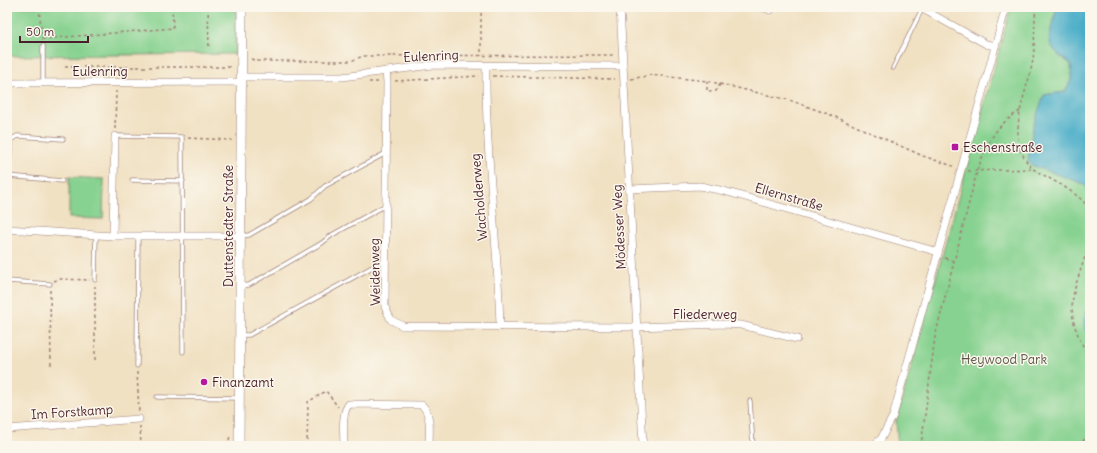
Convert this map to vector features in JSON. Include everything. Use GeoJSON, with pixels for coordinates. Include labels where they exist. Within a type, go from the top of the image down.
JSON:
{"type":"FeatureCollection","features":[{"type":"Feature","properties":{"kind":"street","name":"Duttenstedter Straße"},"geometry":{"type":"LineString","coordinates":[[239,446],[242,7]]}},
{"type":"Feature","properties":{"kind":"street","name":"Mödesser Weg"},"geometry":{"type":"LineString","coordinates":[[620,7],[636,327],[644,446]]}},
{"type":"Feature","properties":{"kind":"street"},"geometry":{"type":"LineString","coordinates":[[762,7],[770,10],[772,7]]}},
{"type":"Feature","properties":{"kind":"street"},"geometry":{"type":"LineString","coordinates":[[873,446],[881,439],[893,416],[941,255],[961,169],[1006,7]]}},
{"type":"Feature","properties":{"kind":"street"},"geometry":{"type":"LineString","coordinates":[[921,8],[986,44],[995,46]]}},
{"type":"Feature","properties":{"kind":"street","name":"Eulenring"},"geometry":{"type":"LineString","coordinates":[[7,83],[116,83],[342,77],[432,66],[622,66]]}},
{"type":"Feature","properties":{"kind":"street","name":"Wacholderweg"},"geometry":{"type":"LineString","coordinates":[[486,66],[486,140],[499,276],[500,327]]}},
{"type":"Feature","properties":{"kind":"street","name":"Weidenweg"},"geometry":{"type":"LineString","coordinates":[[386,71],[385,308],[391,320],[404,326],[636,327]]}},
{"type":"Feature","properties":{"kind":"street"},"geometry":{"type":"LineString","coordinates":[[114,236],[115,136]]}},
{"type":"Feature","properties":{"kind":"street"},"geometry":{"type":"LineString","coordinates":[[7,180],[8,140]]}},
{"type":"Feature","properties":{"kind":"street","name":"Ellernstraße"},"geometry":{"type":"LineString","coordinates":[[629,189],[700,186],[724,191],[941,255]]}},
{"type":"Feature","properties":{"kind":"street"},"geometry":{"type":"LineString","coordinates":[[7,229],[114,236],[241,236]]}},
{"type":"Feature","properties":{"kind":"street","name":"Fliederweg"},"geometry":{"type":"LineString","coordinates":[[636,327],[724,324],[741,326],[797,339]]}},
{"type":"Feature","properties":{"kind":"street"},"geometry":{"type":"LineString","coordinates":[[344,446],[345,415],[346,407],[349,404],[422,405],[426,409],[429,418],[429,446]]}},
{"type":"Feature","properties":{"kind":"street","name":"Im Forstkamp"},"geometry":{"type":"LineString","coordinates":[[7,428],[139,419]]}},
{"type":"Feature","properties":{"kind":"lane"},"geometry":{"type":"LineString","coordinates":[[893,68],[921,8]]}},
{"type":"Feature","properties":{"kind":"lane"},"geometry":{"type":"LineString","coordinates":[[42,83],[43,46]]}},
{"type":"Feature","properties":{"kind":"lane"},"geometry":{"type":"LineString","coordinates":[[8,140],[17,136],[63,139]]}},
{"type":"Feature","properties":{"kind":"lane"},"geometry":{"type":"LineString","coordinates":[[115,136],[182,137],[183,352]]}},
{"type":"Feature","properties":{"kind":"lane"},"geometry":{"type":"LineString","coordinates":[[241,236],[248,235],[311,200],[325,186],[386,153]]}},
{"type":"Feature","properties":{"kind":"lane"},"geometry":{"type":"LineString","coordinates":[[7,176],[62,181]]}},
{"type":"Feature","properties":{"kind":"lane"},"geometry":{"type":"LineString","coordinates":[[132,180],[183,181]]}},
{"type":"Feature","properties":{"kind":"lane"},"geometry":{"type":"LineString","coordinates":[[241,286],[248,285],[322,243],[332,235],[386,204]]}},
{"type":"Feature","properties":{"kind":"lane"},"geometry":{"type":"LineString","coordinates":[[95,280],[96,235]]}},
{"type":"Feature","properties":{"kind":"lane"},"geometry":{"type":"LineString","coordinates":[[137,366],[138,236]]}},
{"type":"Feature","properties":{"kind":"lane"},"geometry":{"type":"LineString","coordinates":[[240,335],[249,335],[386,260]]}},
{"type":"Feature","properties":{"kind":"lane"},"geometry":{"type":"LineString","coordinates":[[7,281],[50,284]]}},
{"type":"Feature","properties":{"kind":"lane"},"geometry":{"type":"LineString","coordinates":[[157,397],[239,398]]}},
{"type":"Feature","properties":{"kind":"lane"},"geometry":{"type":"LineString","coordinates":[[750,402],[754,446]]}},
{"type":"Feature","properties":{"kind":"path"},"geometry":{"type":"LineString","coordinates":[[39,7],[43,46]]}},
{"type":"Feature","properties":{"kind":"path"},"geometry":{"type":"LineString","coordinates":[[42,39],[173,28],[172,7]]}},
{"type":"Feature","properties":{"kind":"path"},"geometry":{"type":"LineString","coordinates":[[208,7],[209,49]]}},
{"type":"Feature","properties":{"kind":"path"},"geometry":{"type":"LineString","coordinates":[[481,7],[482,56]]}},
{"type":"Feature","properties":{"kind":"path"},"geometry":{"type":"LineString","coordinates":[[1036,7],[1033,59],[1020,111],[1018,132],[1021,149],[1032,168],[1081,200],[1090,210]]}},
{"type":"Feature","properties":{"kind":"path"},"geometry":{"type":"LineString","coordinates":[[65,67],[232,67]]}},
{"type":"Feature","properties":{"kind":"path"},"geometry":{"type":"LineString","coordinates":[[366,82],[485,76],[632,80],[651,75],[707,81],[721,83],[789,100],[831,115],[923,156],[961,169],[977,170],[1032,168]]}},
{"type":"Feature","properties":{"kind":"path"},"geometry":{"type":"LineString","coordinates":[[707,81],[707,91],[716,91],[721,83]]}},
{"type":"Feature","properties":{"kind":"path"},"geometry":{"type":"LineString","coordinates":[[115,136],[116,83]]}},
{"type":"Feature","properties":{"kind":"path"},"geometry":{"type":"LineString","coordinates":[[921,446],[935,337],[977,170],[985,149],[998,128],[1007,118],[1020,111]]}},
{"type":"Feature","properties":{"kind":"path"},"geometry":{"type":"LineString","coordinates":[[182,137],[241,140]]}},
{"type":"Feature","properties":{"kind":"path"},"geometry":{"type":"LineString","coordinates":[[1090,240],[1072,293],[1072,315],[1079,340],[1090,358]]}},
{"type":"Feature","properties":{"kind":"path"},"geometry":{"type":"LineString","coordinates":[[941,255],[954,261]]}},
{"type":"Feature","properties":{"kind":"path"},"geometry":{"type":"LineString","coordinates":[[51,367],[50,284],[59,279],[95,280],[95,360]]}},
{"type":"Feature","properties":{"kind":"path"},"geometry":{"type":"LineString","coordinates":[[137,366],[141,446]]}},
{"type":"Feature","properties":{"kind":"path"},"geometry":{"type":"LineString","coordinates":[[307,446],[308,402],[326,391],[345,415]]}},
{"type":"Feature","properties":{"kind":"path"},"geometry":{"type":"LineString","coordinates":[[1072,446],[1090,437]]}},
{"type":"Feature","properties":{"kind":"green space"},"geometry":{"type":"Polygon","coordinates":[[[7,7],[236,7],[236,54],[7,56],[7,7]]]}},
{"type":"Feature","properties":{"kind":"green space","name":"Heywood Park"},"geometry":{"type":"Polygon","coordinates":[[[1011,7],[1057,7],[1049,39],[1059,56],[1071,64],[1072,78],[1065,92],[1044,95],[1031,165],[1084,184],[1090,192],[1090,305],[1085,313],[1090,340],[1090,446],[898,446],[896,422],[1011,7]]]}},
{"type":"Feature","properties":{"kind":"green space"},"geometry":{"type":"Polygon","coordinates":[[[69,177],[104,179],[103,219],[69,218],[69,177]]]}},
{"type":"Feature","properties":{"kind":"water"},"geometry":{"type":"Polygon","coordinates":[[[1057,7],[1090,7],[1090,192],[1084,184],[1031,165],[1028,160],[1033,126],[1044,95],[1065,92],[1072,78],[1071,64],[1061,57],[1051,45],[1050,34],[1057,7]]]}},
{"type":"Feature","properties":{"kind":"water"},"geometry":{"type":"Polygon","coordinates":[[[1090,305],[1090,340],[1084,327],[1084,318],[1090,305]]]}},
{"type":"Feature","properties":{"kind":"place","name":"Eschenstraße"},"geometry":{"type":"Point","coordinates":[955,147]}},
{"type":"Feature","properties":{"kind":"place","name":"Finanzamt"},"geometry":{"type":"Point","coordinates":[204,382]}}]}
